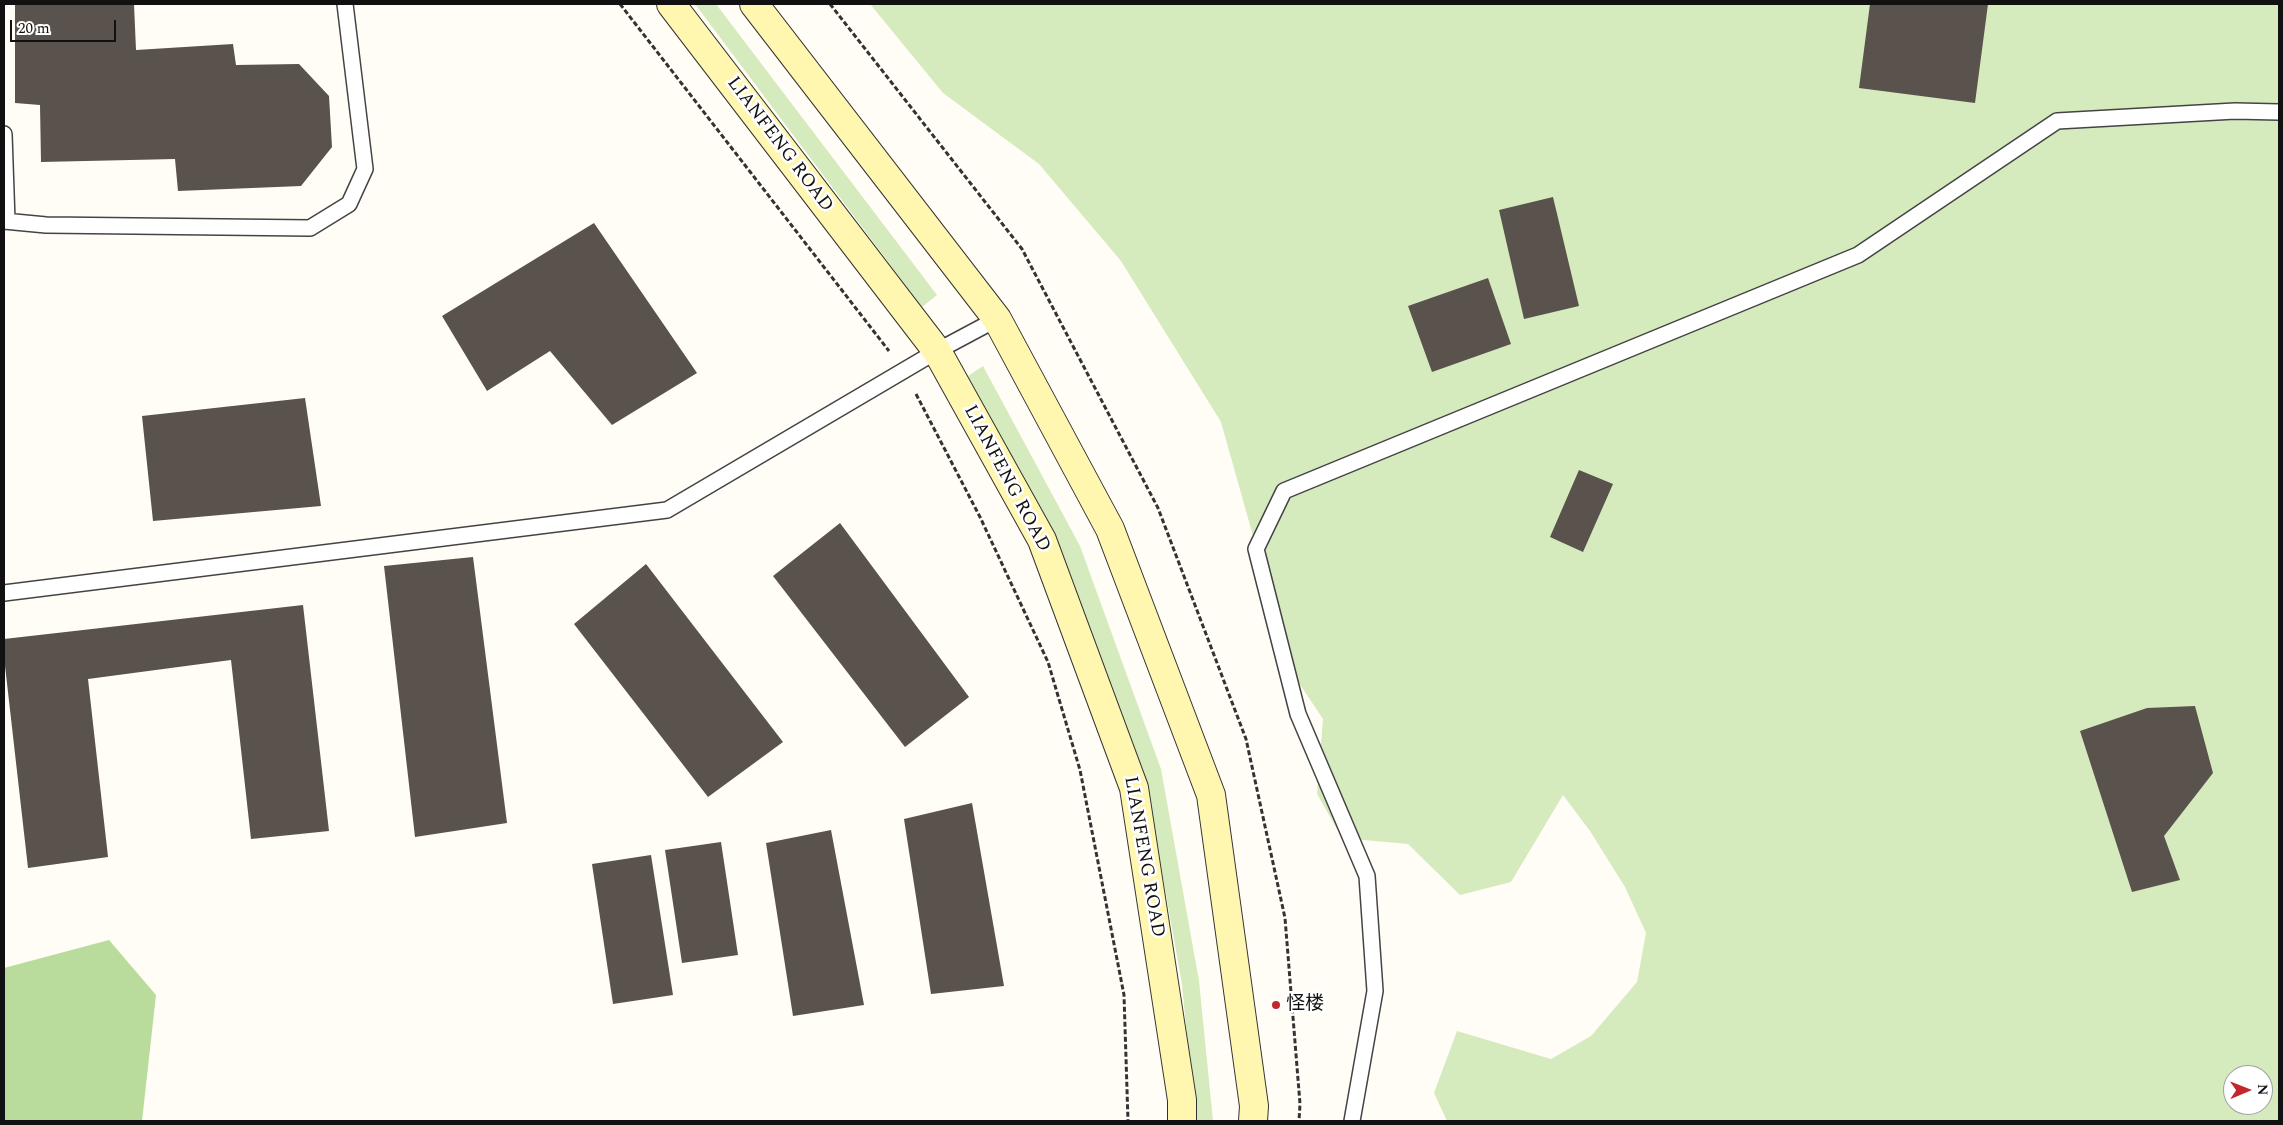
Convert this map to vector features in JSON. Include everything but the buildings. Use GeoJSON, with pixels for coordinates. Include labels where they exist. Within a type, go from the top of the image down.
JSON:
{"type":"FeatureCollection","features":[{"type":"Feature","properties":{"kind":"main road","name":"LIANFENG ROAD"},"geometry":{"type":"LineString","coordinates":[[671,4],[937,351],[1042,540],[1134,788],[1182,1100],[1182,1121]]}},
{"type":"Feature","properties":{"kind":"main road"},"geometry":{"type":"LineString","coordinates":[[754,4],[997,319],[1110,529],[1211,795],[1254,1106],[1253,1121]]}},
{"type":"Feature","properties":{"kind":"lane"},"geometry":{"type":"LineString","coordinates":[[4,134],[6,221],[46,225],[310,228],[349,204],[365,169],[346,4]]}},
{"type":"Feature","properties":{"kind":"lane"},"geometry":{"type":"LineString","coordinates":[[1352,1121],[1375,991],[1367,876],[1298,714],[1256,549],[1284,491],[1858,255],[2057,122],[2235,111],[2279,112]]}},
{"type":"Feature","properties":{"kind":"lane"},"geometry":{"type":"LineString","coordinates":[[4,593],[667,510],[937,351],[997,319]]}},
{"type":"Feature","properties":{"kind":"path"},"geometry":{"type":"LineString","coordinates":[[620,4],[904,371],[980,517],[1048,662],[1080,770],[1124,995],[1128,1121]]}},
{"type":"Feature","properties":{"kind":"green space"},"geometry":{"type":"Polygon","coordinates":[[[695,4],[716,4],[937,295],[922,307],[695,4]]]}},
{"type":"Feature","properties":{"kind":"green space"},"geometry":{"type":"Polygon","coordinates":[[[870,4],[2279,4],[2279,1121],[1447,1121],[1434,1093],[1457,1031],[1551,1059],[1591,1036],[1637,982],[1646,933],[1625,887],[1590,831],[1563,795],[1511,882],[1460,895],[1408,844],[1342,838],[1317,794],[1323,719],[1291,671],[1221,422],[1121,261],[1039,164],[943,93],[870,4]]]}},
{"type":"Feature","properties":{"kind":"green space"},"geometry":{"type":"Polygon","coordinates":[[[983,366],[1080,546],[1161,769],[1199,981],[1213,1121],[1195,1121],[1182,984],[1144,772],[1062,551],[968,376],[983,366]]]}},
{"type":"Feature","properties":{"kind":"green space"},"geometry":{"type":"Polygon","coordinates":[[[109,940],[156,995],[142,1121],[4,1121],[4,968],[109,940]]]}},
{"type":"Feature","properties":{"kind":"place","name":"怪楼"},"geometry":{"type":"Point","coordinates":[1276,1005]}}]}
